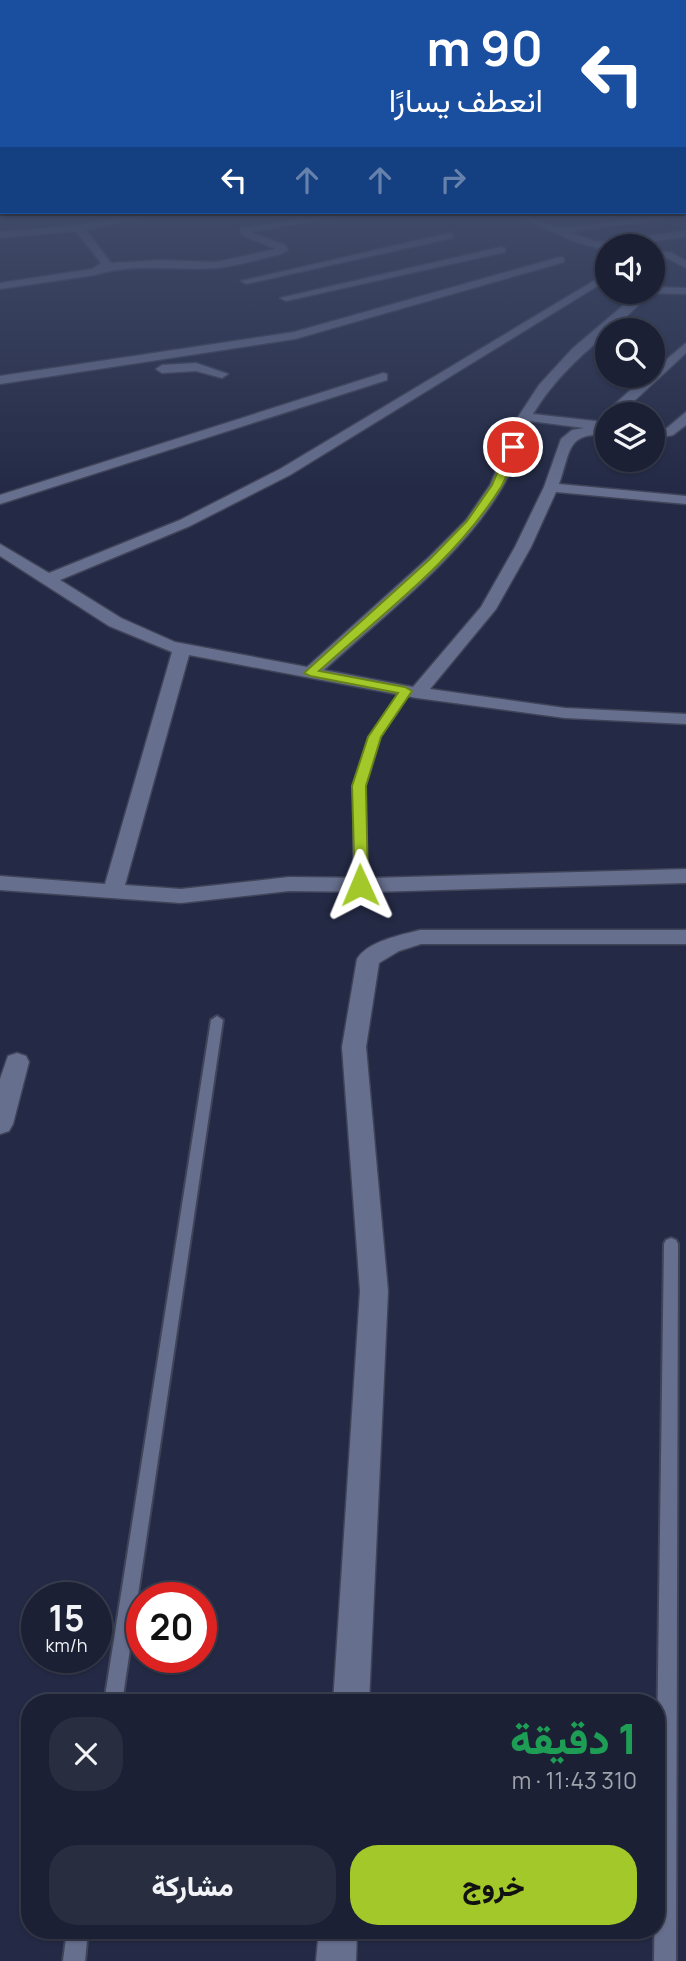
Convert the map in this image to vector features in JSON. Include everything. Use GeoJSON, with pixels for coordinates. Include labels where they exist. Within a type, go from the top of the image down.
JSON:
{"type":"FeatureCollection","features":[{"type":"Feature","properties":{"kind":"street"},"geometry":{"type":"LineString","coordinates":[[309,308],[344,321]]}},
{"type":"Feature","properties":{"kind":"street"},"geometry":{"type":"LineString","coordinates":[[0,380],[295,335],[392,308]]}},
{"type":"Feature","properties":{"kind":"street"},"geometry":{"type":"LineString","coordinates":[[48,579],[185,523],[285,472],[555,308]]}},
{"type":"Feature","properties":{"kind":"street"},"geometry":{"type":"LineString","coordinates":[[310,673],[434,561],[471,523],[497,485],[525,417],[543,388],[576,352],[628,308]]}},
{"type":"Feature","properties":{"kind":"street"},"geometry":{"type":"LineString","coordinates":[[627,402],[686,347]]}},
{"type":"Feature","properties":{"kind":"street"},"geometry":{"type":"LineString","coordinates":[[0,394],[175,368],[196,367],[222,374]]}},
{"type":"Feature","properties":{"kind":"street"},"geometry":{"type":"LineString","coordinates":[[0,500],[383,377]]}},
{"type":"Feature","properties":{"kind":"street"},"geometry":{"type":"LineString","coordinates":[[670,433],[686,416]]}},
{"type":"Feature","properties":{"kind":"street"},"geometry":{"type":"LineString","coordinates":[[525,417],[595,423]]}},
{"type":"Feature","properties":{"kind":"street"},"geometry":{"type":"LineString","coordinates":[[411,692],[488,609],[523,547],[551,487],[568,439],[595,427]]}},
{"type":"Feature","properties":{"kind":"street"},"geometry":{"type":"LineString","coordinates":[[665,434],[686,438]]}},
{"type":"Feature","properties":{"kind":"street"},"geometry":{"type":"LineString","coordinates":[[551,487],[686,500]]}},
{"type":"Feature","properties":{"kind":"street"},"geometry":{"type":"LineString","coordinates":[[0,548],[115,622],[144,637],[182,648],[411,692],[565,713],[686,719]]}},
{"type":"Feature","properties":{"kind":"street"},"geometry":{"type":"LineString","coordinates":[[113,891],[182,648]]}},
{"type":"Feature","properties":{"kind":"street"},"geometry":{"type":"LineString","coordinates":[[0,883],[181,896],[289,884],[360,885],[686,876]]}},
{"type":"Feature","properties":{"kind":"street"},"geometry":{"type":"LineString","coordinates":[[352,1694],[374,1291],[354,1047],[368,959],[391,946],[420,937],[686,937]]}},
{"type":"Feature","properties":{"kind":"street"},"geometry":{"type":"LineString","coordinates":[[0,1124],[17,1062]]}},
{"type":"Feature","properties":{"kind":"street"},"geometry":{"type":"LineString","coordinates":[[336,1961],[337,1939]]}},
{"type":"Feature","properties":{"kind":"lane"},"geometry":{"type":"LineString","coordinates":[[360,885],[359,786],[374,737],[411,692]]}},
{"type":"Feature","properties":{"kind":"lane"},"geometry":{"type":"LineString","coordinates":[[114,1694],[217,1020]]}},
{"type":"Feature","properties":{"kind":"lane"},"geometry":{"type":"LineString","coordinates":[[665,1961],[671,1244]]}},
{"type":"Feature","properties":{"kind":"lane"},"geometry":{"type":"LineString","coordinates":[[74,1961],[77,1939]]}},
{"type":"Feature","properties":{"kind":"route"},"geometry":{"type":"LineString","coordinates":[[360,885],[359,786],[374,737],[405,691],[310,673],[434,561],[471,523],[497,485],[513,447]]}}]}
